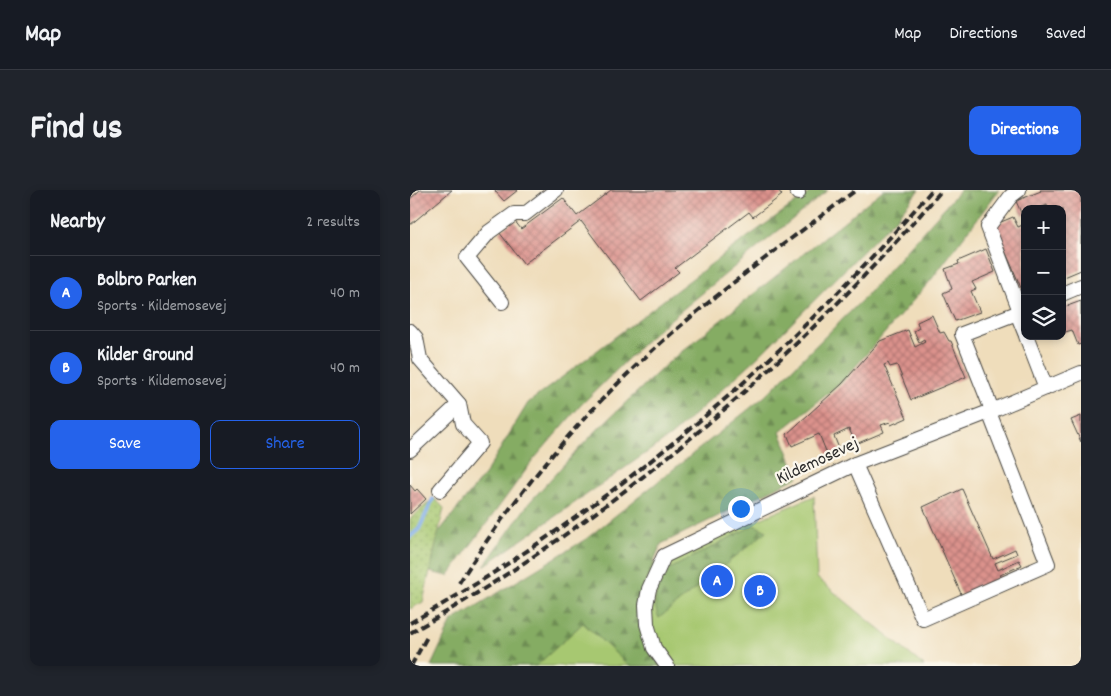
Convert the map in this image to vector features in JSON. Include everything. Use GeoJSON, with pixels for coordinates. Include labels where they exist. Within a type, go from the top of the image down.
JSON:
{"type":"FeatureCollection","features":[{"type":"Feature","properties":{"kind":"street"},"geometry":{"type":"LineString","coordinates":[[502,302],[467,258],[489,232],[514,214],[525,214],[556,190]]}},
{"type":"Feature","properties":{"kind":"street"},"geometry":{"type":"LineString","coordinates":[[855,464],[924,619],[1048,564],[962,334],[1021,311],[988,227],[1011,196],[1019,190]]}},
{"type":"Feature","properties":{"kind":"street"},"geometry":{"type":"LineString","coordinates":[[1066,292],[1081,286]]}},
{"type":"Feature","properties":{"kind":"street"},"geometry":{"type":"LineString","coordinates":[[410,331],[416,338],[420,359],[459,404],[463,424],[480,443],[440,490]]}},
{"type":"Feature","properties":{"kind":"street"},"geometry":{"type":"LineString","coordinates":[[1027,340],[1046,388]]}},
{"type":"Feature","properties":{"kind":"street","name":"Kildemosevej"},"geometry":{"type":"LineString","coordinates":[[667,666],[654,648],[647,624],[646,605],[649,589],[664,556],[855,464],[1081,373]]}},
{"type":"Feature","properties":{"kind":"street"},"geometry":{"type":"LineString","coordinates":[[410,450],[459,404]]}},
{"type":"Feature","properties":{"kind":"green space"},"geometry":{"type":"Polygon","coordinates":[[[813,190],[828,190],[655,332],[580,406],[534,459],[448,576],[430,572],[438,533],[485,474],[528,403],[731,249],[813,190]]]}},
{"type":"Feature","properties":{"kind":"green space"},"geometry":{"type":"Polygon","coordinates":[[[883,190],[919,190],[896,218],[759,356],[672,435],[484,566],[529,503],[603,424],[670,361],[883,190]]]}},
{"type":"Feature","properties":{"kind":"green space"},"geometry":{"type":"Polygon","coordinates":[[[960,190],[999,190],[931,280],[841,383],[780,432],[798,477],[661,544],[639,597],[644,632],[660,666],[629,666],[583,623],[536,666],[431,666],[452,621],[586,539],[764,397],[864,298],[960,190]]]}},
{"type":"Feature","properties":{"kind":"green space"},"geometry":{"type":"Polygon","coordinates":[[[814,496],[817,578],[924,666],[533,666],[607,584],[814,496]]]}},
{"type":"Feature","properties":{"kind":"green space"},"geometry":{"type":"Polygon","coordinates":[[[434,498],[444,508],[423,602],[410,609],[410,519],[434,498]]]}},
{"type":"Feature","properties":{"kind":"green space"},"geometry":{"type":"Polygon","coordinates":[[[754,525],[767,531],[659,618],[655,600],[664,572],[754,525]]]}},
{"type":"Feature","properties":{"kind":"building"},"geometry":{"type":"Polygon","coordinates":[[[420,190],[452,190],[410,225],[410,199],[420,190]]]}},
{"type":"Feature","properties":{"kind":"building"},"geometry":{"type":"Polygon","coordinates":[[[494,190],[518,190],[504,201],[494,190]]]}},
{"type":"Feature","properties":{"kind":"building"},"geometry":{"type":"Polygon","coordinates":[[[611,190],[778,190],[782,195],[753,217],[749,212],[675,268],[679,272],[641,301],[581,221],[524,264],[499,232],[514,220],[521,229],[563,198],[577,216],[611,190]]]}},
{"type":"Feature","properties":{"kind":"building"},"geometry":{"type":"Polygon","coordinates":[[[1080,190],[1081,192],[1081,270],[1066,276],[1066,205],[1021,205],[1021,213],[1016,201],[1041,191],[1080,190]]]}},
{"type":"Feature","properties":{"kind":"building"},"geometry":{"type":"Polygon","coordinates":[[[1013,217],[1018,227],[1021,226],[1021,288],[994,225],[1013,217]]]}},
{"type":"Feature","properties":{"kind":"building"},"geometry":{"type":"Polygon","coordinates":[[[986,249],[995,272],[972,282],[976,289],[971,291],[980,312],[955,321],[943,293],[952,289],[945,269],[959,264],[958,261],[986,249]]]}},
{"type":"Feature","properties":{"kind":"building"},"geometry":{"type":"Polygon","coordinates":[[[1081,301],[1081,344],[1078,345],[1072,330],[1066,332],[1066,307],[1081,301]]]}},
{"type":"Feature","properties":{"kind":"building"},"geometry":{"type":"Polygon","coordinates":[[[932,315],[940,333],[944,332],[949,341],[951,341],[966,377],[911,400],[897,365],[890,367],[888,363],[884,365],[907,418],[891,425],[890,422],[881,425],[884,432],[856,444],[849,429],[834,436],[840,451],[828,456],[819,434],[792,446],[787,434],[842,384],[880,341],[908,330],[915,347],[925,342],[924,339],[919,342],[914,331],[919,328],[917,322],[932,315]]]}},
{"type":"Feature","properties":{"kind":"building"},"geometry":{"type":"Polygon","coordinates":[[[1081,416],[1081,442],[1071,420],[1081,416]]]}},
{"type":"Feature","properties":{"kind":"building"},"geometry":{"type":"Polygon","coordinates":[[[410,485],[415,491],[417,489],[426,499],[410,514],[410,485]]]}},
{"type":"Feature","properties":{"kind":"building"},"geometry":{"type":"Polygon","coordinates":[[[962,489],[993,559],[1015,549],[1017,554],[995,563],[998,570],[1019,560],[1022,565],[1000,575],[1002,578],[962,596],[923,507],[962,489]]]}},
{"type":"Feature","properties":{"kind":"waterway"},"geometry":{"type":"LineString","coordinates":[[410,537],[419,529],[433,499]]}},
{"type":"Feature","properties":{"kind":"railway"},"geometry":{"type":"LineString","coordinates":[[459,583],[503,517],[552,455],[634,368],[710,302],[856,190]]}},
{"type":"Feature","properties":{"kind":"railway"},"geometry":{"type":"LineString","coordinates":[[410,623],[483,579],[554,532],[623,482],[690,429],[754,373],[816,314],[932,190]]}},
{"type":"Feature","properties":{"kind":"railway"},"geometry":{"type":"LineString","coordinates":[[410,633],[485,588],[557,540],[627,489],[695,434],[760,377],[823,317],[884,255],[942,190]]}},
{"type":"Feature","properties":{"kind":"railway"},"geometry":{"type":"LineString","coordinates":[[411,666],[428,635]]}},
{"type":"Feature","properties":{"kind":"place","name":"Bolbro Parken"},"geometry":{"type":"Point","coordinates":[717,581]}},
{"type":"Feature","properties":{"kind":"place","name":"Kilder Ground"},"geometry":{"type":"Point","coordinates":[760,591]}}]}
